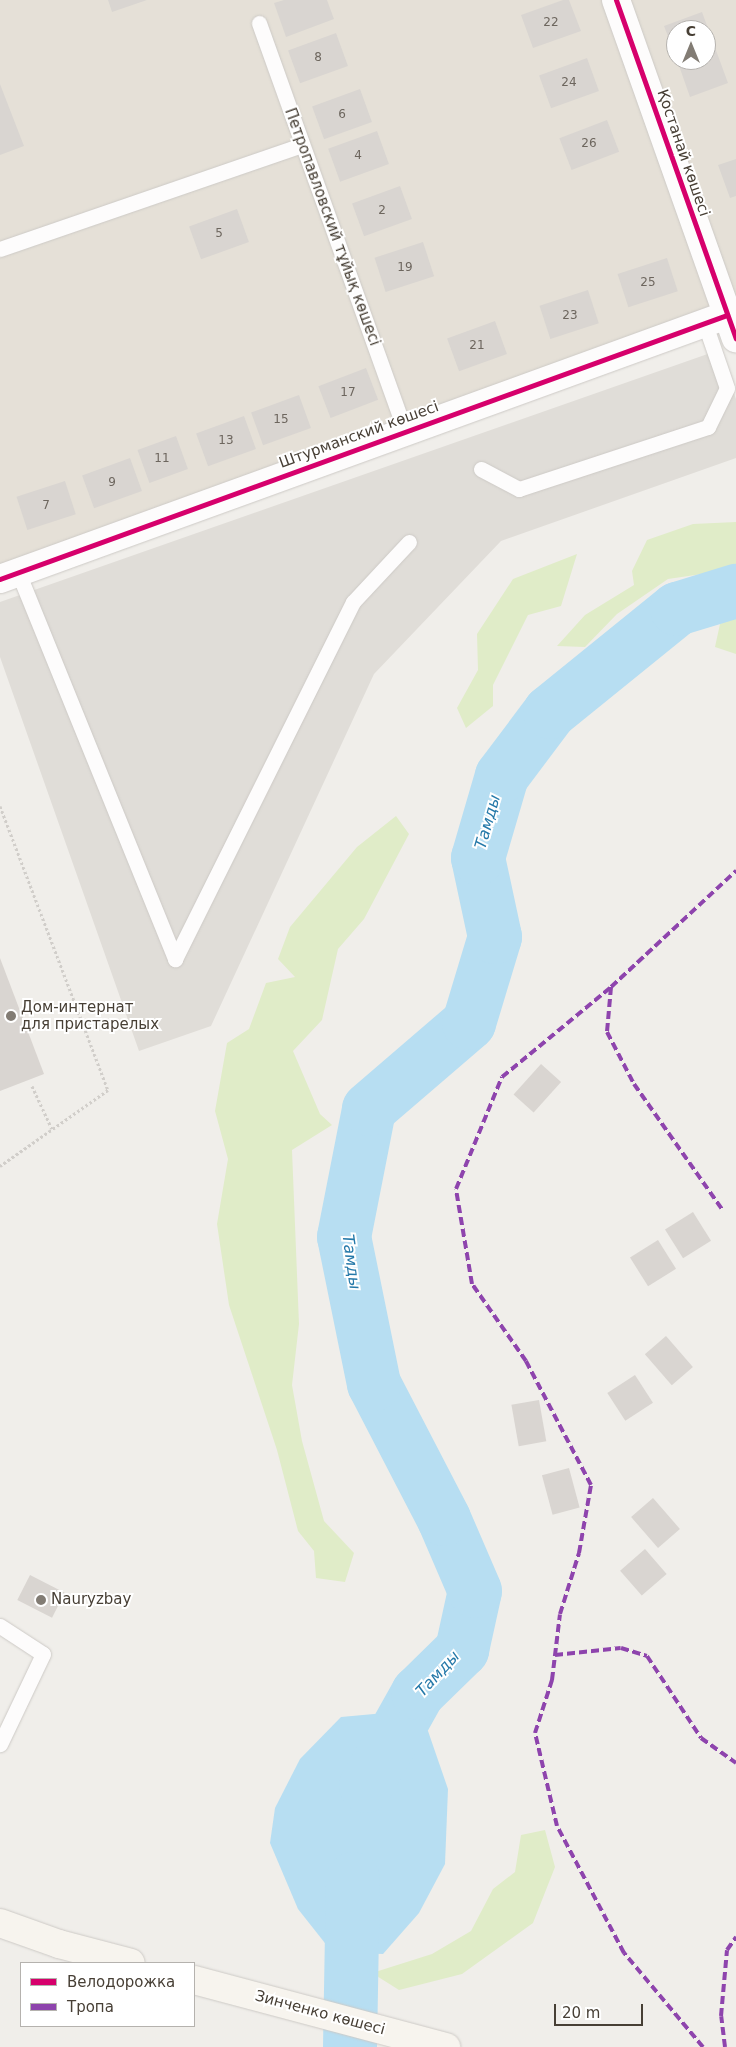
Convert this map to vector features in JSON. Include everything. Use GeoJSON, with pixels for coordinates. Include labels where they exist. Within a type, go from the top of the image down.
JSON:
{"type":"FeatureCollection","features":[{"type":"Feature","properties":{"kind":"main road"},"geometry":{"type":"LineString","coordinates":[[0,1923],[59,1944],[127,1962]]}},
{"type":"Feature","properties":{"kind":"main road","name":"Зинченко көшесі"},"geometry":{"type":"LineString","coordinates":[[195,1980],[446,2047]]}},
{"type":"Feature","properties":{"kind":"street","name":"Қостанай көшесі"},"geometry":{"type":"LineString","coordinates":[[616,0],[723,326]]}},
{"type":"Feature","properties":{"kind":"street","name":"Штурманский көшесі"},"geometry":{"type":"LineString","coordinates":[[9,575],[405,431],[723,326]]}},
{"type":"Feature","properties":{"kind":"lane","name":"Петропавловский тұйық көшесі"},"geometry":{"type":"LineString","coordinates":[[259,23],[405,431]]}},
{"type":"Feature","properties":{"kind":"lane"},"geometry":{"type":"LineString","coordinates":[[0,250],[302,145]]}},
{"type":"Feature","properties":{"kind":"lane"},"geometry":{"type":"LineString","coordinates":[[481,469],[519,489],[708,427],[727,388],[723,326]]}},
{"type":"Feature","properties":{"kind":"lane"},"geometry":{"type":"LineString","coordinates":[[9,575],[175,959],[353,602],[408,542]]}},
{"type":"Feature","properties":{"kind":"lane"},"geometry":{"type":"LineString","coordinates":[[0,1626],[44,1654],[0,1744]]}},
{"type":"Feature","properties":{"kind":"path"},"geometry":{"type":"LineString","coordinates":[[0,806],[108,1090],[0,1166]]}},
{"type":"Feature","properties":{"kind":"path"},"geometry":{"type":"LineString","coordinates":[[32,1086],[52,1129]]}},
{"type":"Feature","properties":{"kind":"shaded area"},"geometry":{"type":"Polygon","coordinates":[[[0,0],[736,0],[736,326],[0,579],[0,0]]]}},
{"type":"Feature","properties":{"kind":"shaded area"},"geometry":{"type":"Polygon","coordinates":[[[719,350],[736,399],[736,458],[501,541],[374,674],[211,1026],[139,1051],[0,657],[0,602],[719,350]]]}},
{"type":"Feature","properties":{"kind":"green space"},"geometry":{"type":"Polygon","coordinates":[[[736,522],[736,569],[668,579],[617,614],[585,647],[557,646],[585,615],[634,585],[632,571],[647,540],[693,524],[736,522]]]}},
{"type":"Feature","properties":{"kind":"green space"},"geometry":{"type":"Polygon","coordinates":[[[577,554],[561,606],[528,615],[493,685],[493,706],[466,728],[457,708],[478,670],[477,634],[513,579],[577,554]]]}},
{"type":"Feature","properties":{"kind":"green space"},"geometry":{"type":"Polygon","coordinates":[[[736,616],[736,654],[715,647],[720,624],[736,616]]]}},
{"type":"Feature","properties":{"kind":"green space"},"geometry":{"type":"Polygon","coordinates":[[[396,816],[409,834],[364,919],[338,949],[322,1020],[293,1051],[320,1114],[332,1125],[292,1150],[299,1324],[292,1385],[302,1441],[324,1521],[354,1553],[345,1582],[316,1578],[314,1551],[298,1531],[277,1450],[229,1305],[217,1224],[228,1159],[215,1111],[227,1043],[249,1029],[266,983],[295,977],[278,959],[290,927],[357,847],[396,816]]]}},
{"type":"Feature","properties":{"kind":"green space"},"geometry":{"type":"Polygon","coordinates":[[[545,1830],[555,1867],[533,1923],[462,1974],[399,1990],[372,1973],[432,1954],[471,1931],[493,1889],[515,1872],[521,1835],[545,1830]]]}},
{"type":"Feature","properties":{"kind":"water"},"geometry":{"type":"Polygon","coordinates":[[[385,1713],[428,1731],[448,1789],[445,1864],[419,1913],[383,1954],[332,1952],[298,1909],[270,1843],[275,1808],[300,1759],[341,1717],[385,1713]]]}},
{"type":"Feature","properties":{"kind":"building"},"geometry":{"type":"Polygon","coordinates":[[[108,0],[147,0],[112,12],[108,0]]]}},
{"type":"Feature","properties":{"kind":"building"},"geometry":{"type":"Polygon","coordinates":[[[284,0],[327,0],[334,19],[286,37],[274,3],[284,0]]]}},
{"type":"Feature","properties":{"kind":"building"},"geometry":{"type":"Polygon","coordinates":[[[563,0],[569,0],[581,31],[533,48],[521,15],[563,0]]]}},
{"type":"Feature","properties":{"kind":"building"},"geometry":{"type":"Polygon","coordinates":[[[702,12],[705,20],[680,20],[702,12]]]}},
{"type":"Feature","properties":{"kind":"building"},"geometry":{"type":"Polygon","coordinates":[[[336,33],[348,66],[300,83],[288,50],[336,33]]]}},
{"type":"Feature","properties":{"kind":"building"},"geometry":{"type":"Polygon","coordinates":[[[716,50],[728,83],[690,97],[681,70],[716,70],[716,50]]]}},
{"type":"Feature","properties":{"kind":"building"},"geometry":{"type":"Polygon","coordinates":[[[587,58],[599,91],[551,108],[539,75],[587,58]]]}},
{"type":"Feature","properties":{"kind":"building"},"geometry":{"type":"Polygon","coordinates":[[[0,84],[24,146],[0,155],[0,84]]]}},
{"type":"Feature","properties":{"kind":"building"},"geometry":{"type":"Polygon","coordinates":[[[360,89],[372,122],[324,139],[312,106],[360,89]]]}},
{"type":"Feature","properties":{"kind":"building"},"geometry":{"type":"Polygon","coordinates":[[[607,120],[619,152],[572,170],[559,138],[607,120]]]}},
{"type":"Feature","properties":{"kind":"building"},"geometry":{"type":"Polygon","coordinates":[[[377,131],[389,164],[340,182],[328,149],[377,131]]]}},
{"type":"Feature","properties":{"kind":"building"},"geometry":{"type":"Polygon","coordinates":[[[736,159],[736,196],[730,198],[718,165],[736,159]]]}},
{"type":"Feature","properties":{"kind":"building"},"geometry":{"type":"Polygon","coordinates":[[[400,186],[412,219],[364,236],[352,203],[400,186]]]}},
{"type":"Feature","properties":{"kind":"building"},"geometry":{"type":"Polygon","coordinates":[[[237,209],[249,242],[201,259],[189,226],[237,209]]]}},
{"type":"Feature","properties":{"kind":"building"},"geometry":{"type":"Polygon","coordinates":[[[423,242],[434,276],[386,292],[374,258],[423,242]]]}},
{"type":"Feature","properties":{"kind":"building"},"geometry":{"type":"Polygon","coordinates":[[[667,258],[678,291],[628,307],[618,274],[667,258]]]}},
{"type":"Feature","properties":{"kind":"building"},"geometry":{"type":"Polygon","coordinates":[[[588,290],[599,323],[550,339],[539,306],[588,290]]]}},
{"type":"Feature","properties":{"kind":"building"},"geometry":{"type":"Polygon","coordinates":[[[495,321],[507,354],[459,371],[447,338],[495,321]]]}},
{"type":"Feature","properties":{"kind":"building"},"geometry":{"type":"Polygon","coordinates":[[[366,368],[378,400],[331,418],[318,386],[366,368]]]}},
{"type":"Feature","properties":{"kind":"building"},"geometry":{"type":"Polygon","coordinates":[[[299,395],[311,428],[263,445],[251,412],[299,395]]]}},
{"type":"Feature","properties":{"kind":"building"},"geometry":{"type":"Polygon","coordinates":[[[244,416],[256,449],[208,466],[196,433],[244,416]]]}},
{"type":"Feature","properties":{"kind":"building"},"geometry":{"type":"Polygon","coordinates":[[[176,436],[188,469],[149,483],[137,450],[176,436]]]}},
{"type":"Feature","properties":{"kind":"building"},"geometry":{"type":"Polygon","coordinates":[[[130,458],[142,491],[94,508],[82,475],[130,458]]]}},
{"type":"Feature","properties":{"kind":"building"},"geometry":{"type":"Polygon","coordinates":[[[65,481],[76,514],[27,530],[16,497],[65,481]]]}},
{"type":"Feature","properties":{"kind":"building","name":"Дом-интернат для пристарелых"},"geometry":{"type":"Polygon","coordinates":[[[0,958],[44,1074],[0,1091],[0,958]]]}},
{"type":"Feature","properties":{"kind":"building"},"geometry":{"type":"Polygon","coordinates":[[[541,1064],[561,1082],[534,1113],[514,1094],[541,1064]]]}},
{"type":"Feature","properties":{"kind":"building"},"geometry":{"type":"Polygon","coordinates":[[[693,1212],[711,1241],[683,1258],[665,1229],[693,1212]]]}},
{"type":"Feature","properties":{"kind":"building"},"geometry":{"type":"Polygon","coordinates":[[[658,1240],[676,1269],[648,1286],[630,1257],[658,1240]]]}},
{"type":"Feature","properties":{"kind":"building"},"geometry":{"type":"Polygon","coordinates":[[[666,1336],[693,1367],[672,1385],[645,1354],[666,1336]]]}},
{"type":"Feature","properties":{"kind":"building"},"geometry":{"type":"Polygon","coordinates":[[[635,1375],[653,1403],[625,1421],[607,1393],[635,1375]]]}},
{"type":"Feature","properties":{"kind":"building"},"geometry":{"type":"Polygon","coordinates":[[[539,1400],[546,1441],[519,1446],[511,1405],[539,1400]]]}},
{"type":"Feature","properties":{"kind":"building"},"geometry":{"type":"Polygon","coordinates":[[[569,1468],[580,1508],[553,1515],[542,1475],[569,1468]]]}},
{"type":"Feature","properties":{"kind":"building"},"geometry":{"type":"Polygon","coordinates":[[[653,1498],[680,1529],[658,1548],[631,1517],[653,1498]]]}},
{"type":"Feature","properties":{"kind":"building"},"geometry":{"type":"Polygon","coordinates":[[[645,1549],[667,1574],[642,1596],[620,1571],[645,1549]]]}},
{"type":"Feature","properties":{"kind":"building"},"geometry":{"type":"Polygon","coordinates":[[[30,1575],[65,1593],[52,1618],[17,1600],[30,1575]]]}},
{"type":"Feature","properties":{"kind":"waterway","name":"Тамды"},"geometry":{"type":"LineString","coordinates":[[366,1786],[418,1693],[462,1650],[475,1591],[444,1519],[374,1384],[344,1237],[369,1109],[469,1023],[495,937],[478,858],[502,776],[550,712],[677,609],[736,591]]}},
{"type":"Feature","properties":{"kind":"waterway","name":"Тамды"},"geometry":{"type":"LineString","coordinates":[[350,2047],[353,1879]]}},
{"type":"Feature","properties":{"kind":"marked path"},"geometry":{"type":"LineString","coordinates":[[703,2047],[624,1953],[557,1826],[535,1733],[552,1680],[560,1614],[579,1553],[591,1485],[526,1361],[472,1284],[456,1189],[502,1077],[611,987],[736,871]]}},
{"type":"Feature","properties":{"kind":"marked path"},"geometry":{"type":"LineString","coordinates":[[611,987],[607,1032],[634,1084],[722,1209]]}},
{"type":"Feature","properties":{"kind":"marked path"},"geometry":{"type":"LineString","coordinates":[[555,1655],[621,1648],[647,1656],[701,1738],[736,1763]]}},
{"type":"Feature","properties":{"kind":"marked path"},"geometry":{"type":"LineString","coordinates":[[725,2047],[721,2016],[727,1950],[736,1937]]}},
{"type":"Feature","properties":{"kind":"cycle path"},"geometry":{"type":"LineString","coordinates":[[616,0],[736,338]]}},
{"type":"Feature","properties":{"kind":"cycle path"},"geometry":{"type":"LineString","coordinates":[[0,579],[727,315]]}},
{"type":"Feature","properties":{"kind":"place","name":"Дом-интернат для пристарелых"},"geometry":{"type":"Point","coordinates":[11,1016]}},
{"type":"Feature","properties":{"kind":"place","name":"Nauryzbay"},"geometry":{"type":"Point","coordinates":[41,1600]}}]}
